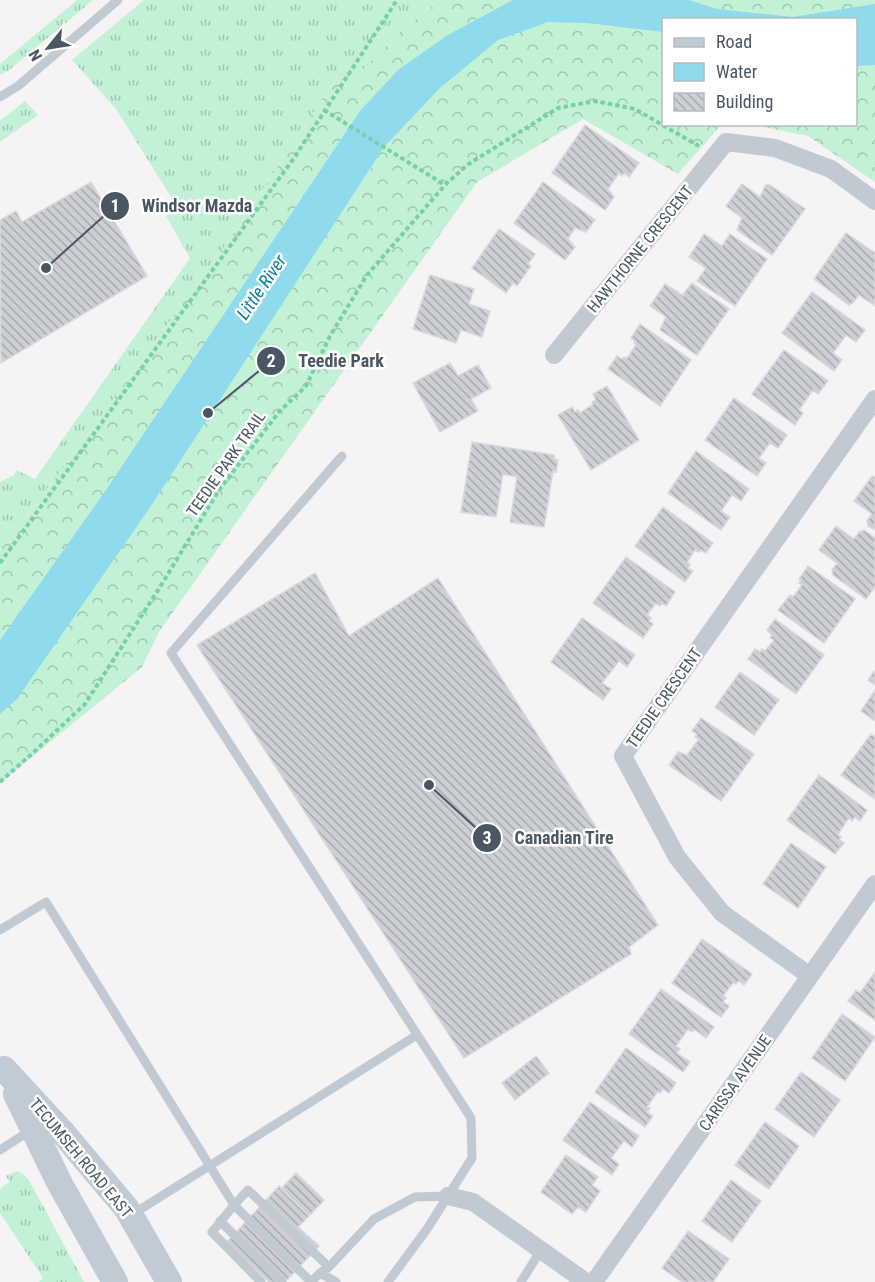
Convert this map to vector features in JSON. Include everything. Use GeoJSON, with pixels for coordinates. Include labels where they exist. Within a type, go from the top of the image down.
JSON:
{"type":"FeatureCollection","features":[{"type":"Feature","properties":{"kind":"main road","name":"TECUMSEH ROAD EAST"},"geometry":{"type":"LineString","coordinates":[[2,1067],[60,1184],[114,1282]]}},
{"type":"Feature","properties":{"kind":"main road","name":"TECUMSEH ROAD EAST"},"geometry":{"type":"LineString","coordinates":[[2,1067],[63,1133],[131,1216],[169,1282]]}},
{"type":"Feature","properties":{"kind":"street","name":"HAWTHORNE CRESCENT"},"geometry":{"type":"LineString","coordinates":[[555,355],[726,142],[775,148],[831,169],[875,201]]}},
{"type":"Feature","properties":{"kind":"street","name":"TEEDIE CRESCENT"},"geometry":{"type":"LineString","coordinates":[[810,976],[722,913],[677,857],[623,756],[875,399]]}},
{"type":"Feature","properties":{"kind":"street","name":"CARISSA AVENUE"},"geometry":{"type":"LineString","coordinates":[[594,1282],[875,884]]}},
{"type":"Feature","properties":{"kind":"street"},"geometry":{"type":"LineString","coordinates":[[448,1196],[473,1202],[586,1282]]}},
{"type":"Feature","properties":{"kind":"lane"},"geometry":{"type":"LineString","coordinates":[[0,97],[18,86],[118,0]]}},
{"type":"Feature","properties":{"kind":"lane"},"geometry":{"type":"LineString","coordinates":[[342,456],[171,653],[471,1118],[472,1158],[427,1229],[388,1282]]}},
{"type":"Feature","properties":{"kind":"lane"},"geometry":{"type":"LineString","coordinates":[[0,930],[46,902],[234,1205],[311,1282],[329,1267],[374,1219],[415,1197],[448,1196]]}},
{"type":"Feature","properties":{"kind":"lane"},"geometry":{"type":"LineString","coordinates":[[131,1216],[417,1035]]}},
{"type":"Feature","properties":{"kind":"lane"},"geometry":{"type":"LineString","coordinates":[[0,1150],[33,1129]]}},
{"type":"Feature","properties":{"kind":"lane"},"geometry":{"type":"LineString","coordinates":[[261,1282],[212,1232],[248,1190],[329,1267]]}},
{"type":"Feature","properties":{"kind":"lane"},"geometry":{"type":"LineString","coordinates":[[220,1221],[282,1282]]}},
{"type":"Feature","properties":{"kind":"lane"},"geometry":{"type":"LineString","coordinates":[[521,1282],[541,1250]]}},
{"type":"Feature","properties":{"kind":"lane"},"geometry":{"type":"LineString","coordinates":[[320,1274],[336,1282]]}},
{"type":"Feature","properties":{"kind":"path"},"geometry":{"type":"LineString","coordinates":[[0,563],[294,158],[397,0]]}},
{"type":"Feature","properties":{"kind":"path","name":"TEEDIE PARK TRAIL"},"geometry":{"type":"LineString","coordinates":[[0,782],[85,704],[219,490],[279,412],[306,386],[330,336],[367,275],[444,184],[467,165],[558,108],[595,101],[635,108],[662,124]]}},
{"type":"Feature","properties":{"kind":"path"},"geometry":{"type":"LineString","coordinates":[[325,111],[444,184]]}},
{"type":"Feature","properties":{"kind":"path","name":"TEEDIE PARK TRAIL"},"geometry":{"type":"LineString","coordinates":[[665,126],[701,147]]}},
{"type":"Feature","properties":{"kind":"green space"},"geometry":{"type":"Polygon","coordinates":[[[77,0],[93,0],[8,71],[0,75],[0,64],[77,0]]]}},
{"type":"Feature","properties":{"kind":"green space"},"geometry":{"type":"Polygon","coordinates":[[[144,0],[440,0],[403,29],[357,76],[342,69],[229,240],[0,551],[0,482],[14,475],[16,470],[35,479],[190,258],[166,216],[178,208],[116,109],[72,60],[144,0]]]}},
{"type":"Feature","properties":{"kind":"green space"},"geometry":{"type":"Polygon","coordinates":[[[440,0],[875,0],[875,182],[808,136],[759,126],[857,126],[857,18],[662,18],[662,126],[720,126],[678,174],[583,119],[477,182],[159,632],[142,667],[0,783],[0,551],[229,240],[342,69],[357,76],[403,29],[440,0]]]}},
{"type":"Feature","properties":{"kind":"green space"},"geometry":{"type":"Polygon","coordinates":[[[25,101],[38,115],[0,142],[0,121],[25,101]]]}},
{"type":"Feature","properties":{"kind":"green space"},"geometry":{"type":"Polygon","coordinates":[[[17,1171],[29,1180],[84,1282],[39,1282],[43,1278],[0,1213],[0,1190],[10,1182],[6,1176],[17,1171]]]}},
{"type":"Feature","properties":{"kind":"water","name":"Little River"},"geometry":{"type":"Polygon","coordinates":[[[513,0],[689,0],[717,9],[793,17],[875,4],[875,65],[857,66],[857,18],[662,18],[662,32],[587,23],[548,22],[498,40],[440,88],[384,147],[149,509],[17,699],[0,714],[0,640],[106,490],[360,111],[398,70],[448,35],[513,0]]]}},
{"type":"Feature","properties":{"kind":"building"},"geometry":{"type":"Polygon","coordinates":[[[585,125],[639,163],[629,177],[624,173],[622,176],[619,173],[608,189],[614,197],[605,210],[552,173],[585,125]]]}},
{"type":"Feature","properties":{"kind":"building"},"geometry":{"type":"Polygon","coordinates":[[[91,182],[147,276],[1,363],[0,220],[16,211],[22,222],[91,182]]]}},
{"type":"Feature","properties":{"kind":"building"},"geometry":{"type":"Polygon","coordinates":[[[543,182],[595,220],[586,232],[575,228],[568,239],[575,247],[565,260],[514,223],[543,182]]]}},
{"type":"Feature","properties":{"kind":"building"},"geometry":{"type":"Polygon","coordinates":[[[742,184],[760,197],[768,184],[805,209],[772,255],[737,230],[742,218],[726,206],[742,184]]]}},
{"type":"Feature","properties":{"kind":"building"},"geometry":{"type":"Polygon","coordinates":[[[499,229],[535,254],[528,264],[531,266],[517,286],[513,283],[506,293],[472,268],[499,229]]]}},
{"type":"Feature","properties":{"kind":"building"},"geometry":{"type":"Polygon","coordinates":[[[846,233],[875,253],[875,306],[859,295],[849,305],[814,279],[846,233]]]}},
{"type":"Feature","properties":{"kind":"building"},"geometry":{"type":"Polygon","coordinates":[[[704,234],[722,246],[730,234],[767,259],[735,306],[697,281],[706,268],[689,257],[704,234]]]}},
{"type":"Feature","properties":{"kind":"building"},"geometry":{"type":"Polygon","coordinates":[[[430,275],[474,289],[469,304],[490,311],[482,337],[461,330],[456,343],[413,329],[430,275]]]}},
{"type":"Feature","properties":{"kind":"building"},"geometry":{"type":"Polygon","coordinates":[[[692,283],[729,309],[697,355],[660,330],[666,317],[650,306],[665,284],[684,296],[692,283]]]}},
{"type":"Feature","properties":{"kind":"building"},"geometry":{"type":"Polygon","coordinates":[[[812,292],[865,330],[856,342],[846,335],[833,353],[842,360],[834,371],[782,333],[812,292]]]}},
{"type":"Feature","properties":{"kind":"building"},"geometry":{"type":"Polygon","coordinates":[[[640,324],[691,360],[660,406],[608,369],[617,356],[622,359],[627,358],[636,345],[631,338],[640,324]]]}},
{"type":"Feature","properties":{"kind":"building"},"geometry":{"type":"Polygon","coordinates":[[[784,350],[828,381],[818,394],[813,390],[799,410],[803,413],[795,425],[752,394],[784,350]]]}},
{"type":"Feature","properties":{"kind":"building"},"geometry":{"type":"Polygon","coordinates":[[[450,363],[458,376],[478,365],[491,388],[471,399],[478,411],[440,432],[413,383],[450,363]]]}},
{"type":"Feature","properties":{"kind":"building"},"geometry":{"type":"Polygon","coordinates":[[[607,386],[639,440],[591,470],[558,415],[572,407],[575,412],[578,410],[580,413],[596,400],[593,394],[607,386]]]}},
{"type":"Feature","properties":{"kind":"building"},"geometry":{"type":"Polygon","coordinates":[[[734,398],[787,435],[778,448],[770,443],[759,458],[766,463],[757,476],[705,440],[734,398]]]}},
{"type":"Feature","properties":{"kind":"building"},"geometry":{"type":"Polygon","coordinates":[[[472,442],[554,455],[554,459],[558,460],[556,472],[553,471],[544,527],[510,522],[517,477],[503,474],[496,517],[461,512],[472,442]]]}},
{"type":"Feature","properties":{"kind":"building"},"geometry":{"type":"Polygon","coordinates":[[[696,451],[749,489],[741,501],[732,495],[721,511],[730,517],[721,530],[668,493],[696,451]]]}},
{"type":"Feature","properties":{"kind":"building"},"geometry":{"type":"Polygon","coordinates":[[[872,476],[875,478],[875,530],[868,526],[867,521],[872,514],[854,501],[872,476]]]}},
{"type":"Feature","properties":{"kind":"building"},"geometry":{"type":"Polygon","coordinates":[[[663,507],[713,543],[706,553],[695,550],[687,562],[690,564],[688,568],[693,571],[685,582],[635,546],[663,507]]]}},
{"type":"Feature","properties":{"kind":"building"},"geometry":{"type":"Polygon","coordinates":[[[836,526],[854,539],[859,532],[864,530],[875,538],[875,587],[866,599],[833,575],[832,570],[837,563],[819,550],[836,526]]]}},
{"type":"Feature","properties":{"kind":"building"},"geometry":{"type":"Polygon","coordinates":[[[626,557],[675,592],[666,606],[656,603],[647,615],[653,624],[643,638],[593,603],[626,557]]]}},
{"type":"Feature","properties":{"kind":"building"},"geometry":{"type":"Polygon","coordinates":[[[808,566],[855,599],[824,643],[778,610],[790,595],[793,597],[802,585],[799,579],[808,566]]]}},
{"type":"Feature","properties":{"kind":"building"},"geometry":{"type":"Polygon","coordinates":[[[315,573],[349,636],[438,578],[658,925],[629,947],[631,954],[464,1058],[197,645],[315,573]]]}},
{"type":"Feature","properties":{"kind":"building"},"geometry":{"type":"Polygon","coordinates":[[[582,618],[635,655],[627,667],[619,661],[602,683],[611,689],[603,700],[551,662],[582,618]]]}},
{"type":"Feature","properties":{"kind":"building"},"geometry":{"type":"Polygon","coordinates":[[[775,619],[824,655],[796,694],[748,659],[755,649],[760,652],[762,649],[765,651],[774,640],[770,638],[772,635],[767,630],[775,619]]]}},
{"type":"Feature","properties":{"kind":"building"},"geometry":{"type":"Polygon","coordinates":[[[875,671],[875,685],[868,680],[875,671]]]}},
{"type":"Feature","properties":{"kind":"building"},"geometry":{"type":"Polygon","coordinates":[[[740,672],[779,700],[754,735],[715,707],[740,672]]]}},
{"type":"Feature","properties":{"kind":"building"},"geometry":{"type":"Polygon","coordinates":[[[875,690],[875,721],[861,711],[875,690]]]}},
{"type":"Feature","properties":{"kind":"building"},"geometry":{"type":"Polygon","coordinates":[[[701,718],[754,754],[721,801],[669,765],[678,752],[687,755],[699,739],[692,731],[701,718]]]}},
{"type":"Feature","properties":{"kind":"building"},"geometry":{"type":"Polygon","coordinates":[[[871,734],[875,737],[875,799],[841,775],[871,734]]]}},
{"type":"Feature","properties":{"kind":"building"},"geometry":{"type":"Polygon","coordinates":[[[819,775],[867,810],[860,821],[855,817],[852,821],[849,818],[838,834],[841,837],[839,840],[844,843],[835,854],[787,820],[819,775]]]}},
{"type":"Feature","properties":{"kind":"building"},"geometry":{"type":"Polygon","coordinates":[[[791,843],[826,867],[798,908],[763,884],[791,843]]]}},
{"type":"Feature","properties":{"kind":"building"},"geometry":{"type":"Polygon","coordinates":[[[702,939],[752,974],[744,985],[739,981],[736,984],[733,983],[723,996],[726,998],[723,1002],[729,1006],[721,1017],[672,983],[702,939]]]}},
{"type":"Feature","properties":{"kind":"building"},"geometry":{"type":"Polygon","coordinates":[[[875,972],[875,1020],[848,1001],[856,990],[860,993],[875,972]]]}},
{"type":"Feature","properties":{"kind":"building"},"geometry":{"type":"Polygon","coordinates":[[[661,989],[714,1027],[706,1038],[694,1029],[692,1032],[688,1029],[676,1046],[680,1049],[677,1053],[690,1062],[683,1072],[629,1034],[661,989]]]}},
{"type":"Feature","properties":{"kind":"building"},"geometry":{"type":"Polygon","coordinates":[[[842,1014],[875,1037],[845,1081],[812,1058],[842,1014]]]}},
{"type":"Feature","properties":{"kind":"building"},"geometry":{"type":"Polygon","coordinates":[[[626,1048],[676,1083],[669,1093],[663,1089],[660,1093],[658,1091],[647,1107],[650,1108],[647,1112],[653,1116],[645,1127],[595,1092],[626,1048]]]}},
{"type":"Feature","properties":{"kind":"building"},"geometry":{"type":"Polygon","coordinates":[[[536,1056],[549,1073],[515,1100],[502,1083],[536,1056]]]}},
{"type":"Feature","properties":{"kind":"building"},"geometry":{"type":"Polygon","coordinates":[[[801,1072],[840,1100],[814,1137],[775,1109],[801,1072]]]}},
{"type":"Feature","properties":{"kind":"building"},"geometry":{"type":"Polygon","coordinates":[[[590,1102],[639,1136],[632,1147],[624,1141],[611,1158],[619,1164],[612,1175],[563,1140],[590,1102]]]}},
{"type":"Feature","properties":{"kind":"building"},"geometry":{"type":"Polygon","coordinates":[[[765,1122],[799,1146],[769,1189],[735,1165],[765,1122]]]}},
{"type":"Feature","properties":{"kind":"building"},"geometry":{"type":"Polygon","coordinates":[[[566,1155],[598,1177],[592,1185],[600,1191],[586,1212],[578,1207],[572,1214],[541,1192],[566,1155]]]}},
{"type":"Feature","properties":{"kind":"building"},"geometry":{"type":"Polygon","coordinates":[[[296,1173],[324,1200],[309,1216],[281,1189],[296,1173]]]}},
{"type":"Feature","properties":{"kind":"building"},"geometry":{"type":"Polygon","coordinates":[[[731,1180],[761,1201],[732,1242],[702,1221],[731,1180]]]}},
{"type":"Feature","properties":{"kind":"building"},"geometry":{"type":"Polygon","coordinates":[[[279,1186],[309,1216],[298,1227],[319,1246],[285,1282],[269,1282],[227,1242],[279,1186]]]}},
{"type":"Feature","properties":{"kind":"building"},"geometry":{"type":"Polygon","coordinates":[[[688,1231],[729,1259],[713,1282],[682,1282],[662,1268],[688,1231]]]}},
{"type":"Feature","properties":{"kind":"place","name":"Windsor Mazda"},"geometry":{"type":"Point","coordinates":[46,268]}},
{"type":"Feature","properties":{"kind":"place","name":"Teedie Park"},"geometry":{"type":"Point","coordinates":[208,413]}},
{"type":"Feature","properties":{"kind":"place","name":"Canadian Tire"},"geometry":{"type":"Point","coordinates":[429,785]}}]}
